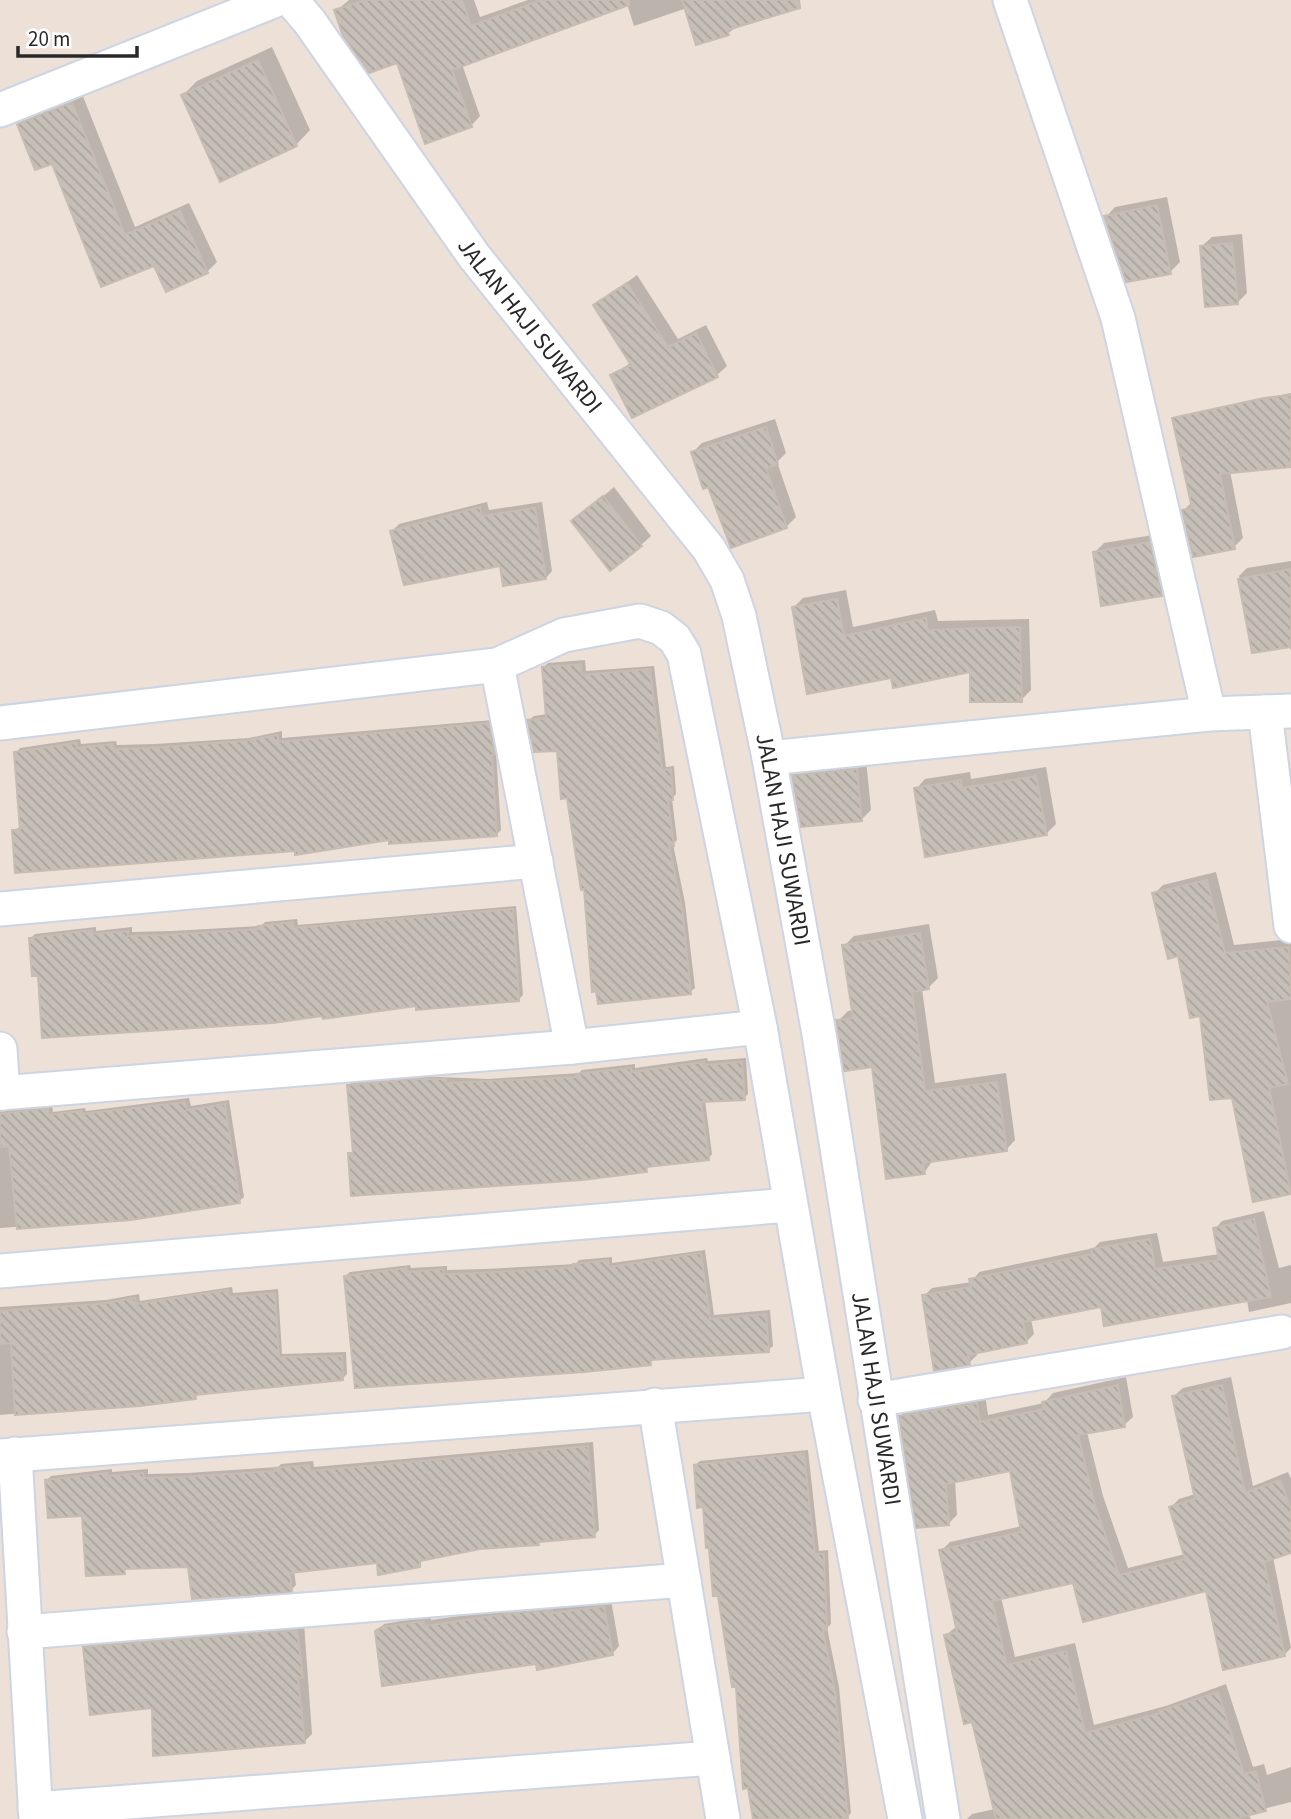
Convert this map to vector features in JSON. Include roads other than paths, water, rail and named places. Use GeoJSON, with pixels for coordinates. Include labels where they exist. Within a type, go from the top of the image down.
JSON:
{"type":"FeatureCollection","features":[{"type":"Feature","properties":{"kind":"street"},"geometry":{"type":"LineString","coordinates":[[0,110],[276,0]]}},
{"type":"Feature","properties":{"kind":"street","name":"JALAN HAJI SUWARDI"},"geometry":{"type":"LineString","coordinates":[[291,0],[309,21],[474,256],[709,549],[727,580],[739,616],[769,758],[819,1034],[943,1819]]}},
{"type":"Feature","properties":{"kind":"street"},"geometry":{"type":"LineString","coordinates":[[1010,0],[1118,318],[1209,714]]}},
{"type":"Feature","properties":{"kind":"street"},"geometry":{"type":"LineString","coordinates":[[0,723],[497,665],[564,635],[640,621],[661,628],[675,639],[684,654],[760,1027],[789,1205],[905,1819]]}},
{"type":"Feature","properties":{"kind":"street"},"geometry":{"type":"LineString","coordinates":[[497,665],[572,1046]]}},
{"type":"Feature","properties":{"kind":"street"},"geometry":{"type":"LineString","coordinates":[[769,758],[1209,714],[1278,711],[1291,926]]}},
{"type":"Feature","properties":{"kind":"street"},"geometry":{"type":"LineString","coordinates":[[0,909],[536,861]]}},
{"type":"Feature","properties":{"kind":"street"},"geometry":{"type":"LineString","coordinates":[[0,1049],[2,1093],[572,1046],[760,1027]]}},
{"type":"Feature","properties":{"kind":"street"},"geometry":{"type":"LineString","coordinates":[[0,1270],[789,1205]]}},
{"type":"Feature","properties":{"kind":"street"},"geometry":{"type":"LineString","coordinates":[[875,1400],[1282,1332]]}},
{"type":"Feature","properties":{"kind":"street"},"geometry":{"type":"LineString","coordinates":[[713,1758],[35,1814],[24,1632],[8,1455],[824,1394]]}},
{"type":"Feature","properties":{"kind":"street"},"geometry":{"type":"LineString","coordinates":[[655,1405],[723,1819]]}},
{"type":"Feature","properties":{"kind":"street"},"geometry":{"type":"LineString","coordinates":[[24,1632],[684,1580]]}}]}
